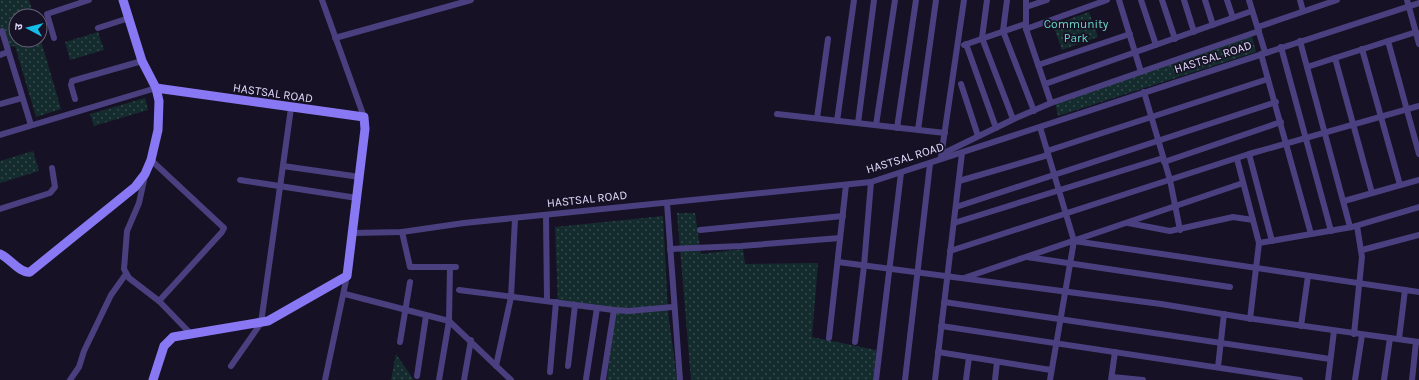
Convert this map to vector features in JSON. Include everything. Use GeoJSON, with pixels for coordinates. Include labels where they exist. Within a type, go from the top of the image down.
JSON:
{"type":"FeatureCollection","features":[{"type":"Feature","properties":{"kind":"street"},"geometry":{"type":"LineString","coordinates":[[54,38],[47,14],[89,0]]}},
{"type":"Feature","properties":{"kind":"street"},"geometry":{"type":"LineString","coordinates":[[123,0],[142,61],[156,88],[159,101],[158,130],[151,160],[138,203],[127,231],[124,263],[126,274],[159,300],[190,333]]}},
{"type":"Feature","properties":{"kind":"street"},"geometry":{"type":"LineString","coordinates":[[322,0],[364,117],[365,129],[358,198],[345,294],[325,380]]}},
{"type":"Feature","properties":{"kind":"street"},"geometry":{"type":"LineString","coordinates":[[335,38],[471,0]]}},
{"type":"Feature","properties":{"kind":"street"},"geometry":{"type":"LineString","coordinates":[[837,121],[854,0]]}},
{"type":"Feature","properties":{"kind":"street"},"geometry":{"type":"LineString","coordinates":[[858,123],[874,0]]}},
{"type":"Feature","properties":{"kind":"street"},"geometry":{"type":"LineString","coordinates":[[876,125],[895,0]]}},
{"type":"Feature","properties":{"kind":"street"},"geometry":{"type":"LineString","coordinates":[[897,128],[916,0]]}},
{"type":"Feature","properties":{"kind":"street"},"geometry":{"type":"LineString","coordinates":[[918,130],[936,0]]}},
{"type":"Feature","properties":{"kind":"street"},"geometry":{"type":"LineString","coordinates":[[941,157],[964,0]]}},
{"type":"Feature","properties":{"kind":"street"},"geometry":{"type":"LineString","coordinates":[[987,0],[982,38],[1013,119]]}},
{"type":"Feature","properties":{"kind":"street"},"geometry":{"type":"LineString","coordinates":[[1007,0],[1002,31],[1034,111]]}},
{"type":"Feature","properties":{"kind":"street"},"geometry":{"type":"LineString","coordinates":[[1026,0],[1025,26],[1051,103]]}},
{"type":"Feature","properties":{"kind":"street"},"geometry":{"type":"LineString","coordinates":[[1026,7],[1047,0]]}},
{"type":"Feature","properties":{"kind":"street"},"geometry":{"type":"LineString","coordinates":[[957,48],[1002,31],[1025,26],[1107,0]]}},
{"type":"Feature","properties":{"kind":"street"},"geometry":{"type":"LineString","coordinates":[[1119,0],[1141,72]]}},
{"type":"Feature","properties":{"kind":"street"},"geometry":{"type":"LineString","coordinates":[[1141,0],[1156,45]]}},
{"type":"Feature","properties":{"kind":"street"},"geometry":{"type":"LineString","coordinates":[[1162,0],[1175,39]]}},
{"type":"Feature","properties":{"kind":"street"},"geometry":{"type":"LineString","coordinates":[[1184,0],[1194,32]]}},
{"type":"Feature","properties":{"kind":"street"},"geometry":{"type":"LineString","coordinates":[[1205,0],[1213,25]]}},
{"type":"Feature","properties":{"kind":"street"},"geometry":{"type":"LineString","coordinates":[[1227,0],[1233,18]]}},
{"type":"Feature","properties":{"kind":"street"},"geometry":{"type":"LineString","coordinates":[[1250,0],[1258,29],[1268,79],[1276,102],[1310,234]]}},
{"type":"Feature","properties":{"kind":"street"},"geometry":{"type":"LineString","coordinates":[[1300,0],[1304,12]]}},
{"type":"Feature","properties":{"kind":"street"},"geometry":{"type":"LineString","coordinates":[[941,157],[978,136],[1051,103],[1141,72],[1304,12],[1319,3],[1335,0]]}},
{"type":"Feature","properties":{"kind":"street"},"geometry":{"type":"LineString","coordinates":[[1408,3],[1419,44]]}},
{"type":"Feature","properties":{"kind":"street","name":"HASTSAL ROAD"},"geometry":{"type":"LineString","coordinates":[[353,233],[402,232],[515,218],[871,182],[930,164],[941,157],[962,153],[1300,41],[1408,3],[1419,3]]}},
{"type":"Feature","properties":{"kind":"street"},"geometry":{"type":"LineString","coordinates":[[1045,84],[1252,11]]}},
{"type":"Feature","properties":{"kind":"street"},"geometry":{"type":"LineString","coordinates":[[98,28],[129,18]]}},
{"type":"Feature","properties":{"kind":"street"},"geometry":{"type":"LineString","coordinates":[[2,32],[31,125]]}},
{"type":"Feature","properties":{"kind":"street"},"geometry":{"type":"LineString","coordinates":[[1307,67],[1416,32]]}},
{"type":"Feature","properties":{"kind":"street"},"geometry":{"type":"LineString","coordinates":[[1038,65],[1130,34]]}},
{"type":"Feature","properties":{"kind":"street"},"geometry":{"type":"LineString","coordinates":[[817,118],[828,39]]}},
{"type":"Feature","properties":{"kind":"street"},"geometry":{"type":"LineString","coordinates":[[1300,41],[1344,201],[1362,250],[1360,284],[1354,334]]}},
{"type":"Feature","properties":{"kind":"street"},"geometry":{"type":"LineString","coordinates":[[1388,41],[1408,109],[1419,154]]}},
{"type":"Feature","properties":{"kind":"street"},"geometry":{"type":"LineString","coordinates":[[966,44],[996,128]]}},
{"type":"Feature","properties":{"kind":"street"},"geometry":{"type":"LineString","coordinates":[[1281,47],[1331,231]]}},
{"type":"Feature","properties":{"kind":"street"},"geometry":{"type":"LineString","coordinates":[[1362,49],[1400,185]]}},
{"type":"Feature","properties":{"kind":"street"},"geometry":{"type":"LineString","coordinates":[[0,55],[8,52]]}},
{"type":"Feature","properties":{"kind":"street"},"geometry":{"type":"LineString","coordinates":[[1335,58],[1372,193]]}},
{"type":"Feature","properties":{"kind":"street"},"geometry":{"type":"LineString","coordinates":[[75,99],[71,85],[72,81],[142,61]]}},
{"type":"Feature","properties":{"kind":"street"},"geometry":{"type":"LineString","coordinates":[[959,181],[1268,79]]}},
{"type":"Feature","properties":{"kind":"street"},"geometry":{"type":"LineString","coordinates":[[961,84],[978,136]]}},
{"type":"Feature","properties":{"kind":"street"},"geometry":{"type":"LineString","coordinates":[[0,135],[156,88]]}},
{"type":"Feature","properties":{"kind":"street","name":"HASTSAL ROAD"},"geometry":{"type":"LineString","coordinates":[[156,88],[364,117]]}},
{"type":"Feature","properties":{"kind":"street"},"geometry":{"type":"LineString","coordinates":[[1144,92],[1170,180],[1180,230]]}},
{"type":"Feature","properties":{"kind":"street"},"geometry":{"type":"LineString","coordinates":[[0,104],[22,98]]}},
{"type":"Feature","properties":{"kind":"street"},"geometry":{"type":"LineString","coordinates":[[956,207],[1276,102]]}},
{"type":"Feature","properties":{"kind":"street"},"geometry":{"type":"LineString","coordinates":[[950,251],[1249,154],[1419,106]]}},
{"type":"Feature","properties":{"kind":"street"},"geometry":{"type":"LineString","coordinates":[[231,366],[261,323],[291,108]]}},
{"type":"Feature","properties":{"kind":"street"},"geometry":{"type":"LineString","coordinates":[[778,114],[945,133]]}},
{"type":"Feature","properties":{"kind":"street"},"geometry":{"type":"LineString","coordinates":[[954,223],[1164,160],[1281,122]]}},
{"type":"Feature","properties":{"kind":"street"},"geometry":{"type":"LineString","coordinates":[[1040,127],[1053,175],[1074,241],[1050,380]]}},
{"type":"Feature","properties":{"kind":"street"},"geometry":{"type":"LineString","coordinates":[[935,380],[962,153]]}},
{"type":"Feature","properties":{"kind":"street"},"geometry":{"type":"LineString","coordinates":[[1249,154],[1272,241]]}},
{"type":"Feature","properties":{"kind":"street"},"geometry":{"type":"LineString","coordinates":[[1237,159],[1259,243],[1250,319]]}},
{"type":"Feature","properties":{"kind":"street"},"geometry":{"type":"LineString","coordinates":[[151,160],[218,221],[224,229],[159,300]]}},
{"type":"Feature","properties":{"kind":"street"},"geometry":{"type":"LineString","coordinates":[[905,380],[930,164]]}},
{"type":"Feature","properties":{"kind":"street"},"geometry":{"type":"LineString","coordinates":[[283,166],[360,177]]}},
{"type":"Feature","properties":{"kind":"street"},"geometry":{"type":"LineString","coordinates":[[0,210],[50,193],[55,187],[52,168]]}},
{"type":"Feature","properties":{"kind":"street"},"geometry":{"type":"LineString","coordinates":[[876,380],[901,173]]}},
{"type":"Feature","properties":{"kind":"street"},"geometry":{"type":"LineString","coordinates":[[0,254],[6,257],[23,272],[30,272],[107,211],[135,187],[146,174]]}},
{"type":"Feature","properties":{"kind":"street"},"geometry":{"type":"LineString","coordinates":[[240,180],[358,198]]}},
{"type":"Feature","properties":{"kind":"street"},"geometry":{"type":"LineString","coordinates":[[1344,201],[1419,180]]}},
{"type":"Feature","properties":{"kind":"street"},"geometry":{"type":"LineString","coordinates":[[855,342],[864,266],[871,182]]}},
{"type":"Feature","properties":{"kind":"street"},"geometry":{"type":"LineString","coordinates":[[962,278],[1243,183]]}},
{"type":"Feature","properties":{"kind":"street"},"geometry":{"type":"LineString","coordinates":[[829,338],[846,184]]}},
{"type":"Feature","properties":{"kind":"street"},"geometry":{"type":"LineString","coordinates":[[666,203],[673,307],[680,380]]}},
{"type":"Feature","properties":{"kind":"street"},"geometry":{"type":"LineString","coordinates":[[1259,243],[1354,227],[1419,207]]}},
{"type":"Feature","properties":{"kind":"street"},"geometry":{"type":"LineString","coordinates":[[546,215],[547,301]]}},
{"type":"Feature","properties":{"kind":"street"},"geometry":{"type":"LineString","coordinates":[[700,230],[843,216]]}},
{"type":"Feature","properties":{"kind":"street"},"geometry":{"type":"LineString","coordinates":[[1126,223],[1170,231],[1233,217],[1253,220]]}},
{"type":"Feature","properties":{"kind":"street"},"geometry":{"type":"LineString","coordinates":[[496,366],[511,298],[515,218]]}},
{"type":"Feature","properties":{"kind":"street"},"geometry":{"type":"LineString","coordinates":[[402,232],[410,267],[453,267],[449,321],[440,380]]}},
{"type":"Feature","properties":{"kind":"street"},"geometry":{"type":"LineString","coordinates":[[1362,250],[1419,235]]}},
{"type":"Feature","properties":{"kind":"street"},"geometry":{"type":"LineString","coordinates":[[670,249],[741,246],[840,238]]}},
{"type":"Feature","properties":{"kind":"street"},"geometry":{"type":"LineString","coordinates":[[1074,241],[1419,292]]}},
{"type":"Feature","properties":{"kind":"street"},"geometry":{"type":"LineString","coordinates":[[1026,257],[1070,265],[1230,287]]}},
{"type":"Feature","properties":{"kind":"street"},"geometry":{"type":"LineString","coordinates":[[838,262],[1161,304],[1250,319],[1418,342],[1412,380]]}},
{"type":"Feature","properties":{"kind":"street"},"geometry":{"type":"LineString","coordinates":[[70,380],[80,363],[84,351],[111,295],[126,274]]}},
{"type":"Feature","properties":{"kind":"street"},"geometry":{"type":"LineString","coordinates":[[153,380],[161,352],[167,341],[173,337],[190,333],[261,323],[347,276]]}},
{"type":"Feature","properties":{"kind":"street"},"geometry":{"type":"LineString","coordinates":[[1301,326],[1308,276]]}},
{"type":"Feature","properties":{"kind":"street"},"geometry":{"type":"LineString","coordinates":[[400,342],[410,282]]}},
{"type":"Feature","properties":{"kind":"street"},"geometry":{"type":"LineString","coordinates":[[459,290],[511,298],[556,302],[614,310],[629,311],[673,307]]}},
{"type":"Feature","properties":{"kind":"street"},"geometry":{"type":"LineString","coordinates":[[1399,340],[1405,290]]}},
{"type":"Feature","properties":{"kind":"street"},"geometry":{"type":"LineString","coordinates":[[345,294],[449,321],[471,340],[496,366],[504,377],[511,380]]}},
{"type":"Feature","properties":{"kind":"street"},"geometry":{"type":"LineString","coordinates":[[550,372],[556,302]]}},
{"type":"Feature","properties":{"kind":"street"},"geometry":{"type":"LineString","coordinates":[[944,302],[1330,359]]}},
{"type":"Feature","properties":{"kind":"street"},"geometry":{"type":"LineString","coordinates":[[568,366],[576,305]]}},
{"type":"Feature","properties":{"kind":"street"},"geometry":{"type":"LineString","coordinates":[[586,379],[597,308]]}},
{"type":"Feature","properties":{"kind":"street"},"geometry":{"type":"LineString","coordinates":[[603,380],[614,310]]}},
{"type":"Feature","properties":{"kind":"street"},"geometry":{"type":"LineString","coordinates":[[1218,368],[1224,314]]}},
{"type":"Feature","properties":{"kind":"street"},"geometry":{"type":"LineString","coordinates":[[417,376],[426,316]]}},
{"type":"Feature","properties":{"kind":"street"},"geometry":{"type":"LineString","coordinates":[[942,326],[1300,380]]}},
{"type":"Feature","properties":{"kind":"street"},"geometry":{"type":"LineString","coordinates":[[1328,380],[1334,331]]}},
{"type":"Feature","properties":{"kind":"street"},"geometry":{"type":"LineString","coordinates":[[1355,380],[1362,335]]}},
{"type":"Feature","properties":{"kind":"street"},"geometry":{"type":"LineString","coordinates":[[1384,380],[1390,338]]}},
{"type":"Feature","properties":{"kind":"street"},"geometry":{"type":"LineString","coordinates":[[464,380],[471,340]]}},
{"type":"Feature","properties":{"kind":"street"},"geometry":{"type":"LineString","coordinates":[[938,352],[1051,370]]}},
{"type":"Feature","properties":{"kind":"street"},"geometry":{"type":"LineString","coordinates":[[1115,352],[1112,378],[1142,380]]}},
{"type":"Feature","properties":{"kind":"street"},"geometry":{"type":"LineString","coordinates":[[966,380],[969,357]]}},
{"type":"Feature","properties":{"kind":"street"},"geometry":{"type":"LineString","coordinates":[[994,380],[997,362]]}},
{"type":"Feature","properties":{"kind":"green space"},"geometry":{"type":"Polygon","coordinates":[[[0,0],[29,0],[32,8],[8,8],[8,48],[6,48],[0,29],[0,0]]]}},
{"type":"Feature","properties":{"kind":"green space","name":"Community Park"},"geometry":{"type":"Polygon","coordinates":[[[1089,12],[1098,37],[1062,50],[1053,25],[1089,12]]]}},
{"type":"Feature","properties":{"kind":"green space"},"geometry":{"type":"Polygon","coordinates":[[[98,32],[104,50],[70,60],[65,42],[98,32]]]}},
{"type":"Feature","properties":{"kind":"green space"},"geometry":{"type":"Polygon","coordinates":[[[1252,36],[1256,52],[1058,116],[1055,102],[1252,36]]]}},
{"type":"Feature","properties":{"kind":"green space"},"geometry":{"type":"Polygon","coordinates":[[[16,48],[43,48],[61,109],[36,117],[16,48]]]}},
{"type":"Feature","properties":{"kind":"green space"},"geometry":{"type":"Polygon","coordinates":[[[145,98],[148,110],[94,126],[90,114],[145,98]]]}},
{"type":"Feature","properties":{"kind":"green space"},"geometry":{"type":"Polygon","coordinates":[[[33,151],[39,171],[0,183],[0,161],[33,151]]]}},
{"type":"Feature","properties":{"kind":"green space"},"geometry":{"type":"Polygon","coordinates":[[[677,213],[695,213],[701,254],[743,249],[745,264],[818,263],[812,337],[876,350],[873,380],[691,380],[677,213]]]}},
{"type":"Feature","properties":{"kind":"green space"},"geometry":{"type":"Polygon","coordinates":[[[663,216],[668,311],[677,380],[607,380],[614,313],[558,306],[555,227],[663,216]]]}},
{"type":"Feature","properties":{"kind":"green space"},"geometry":{"type":"Polygon","coordinates":[[[396,354],[414,380],[391,380],[396,354]]]}}]}
